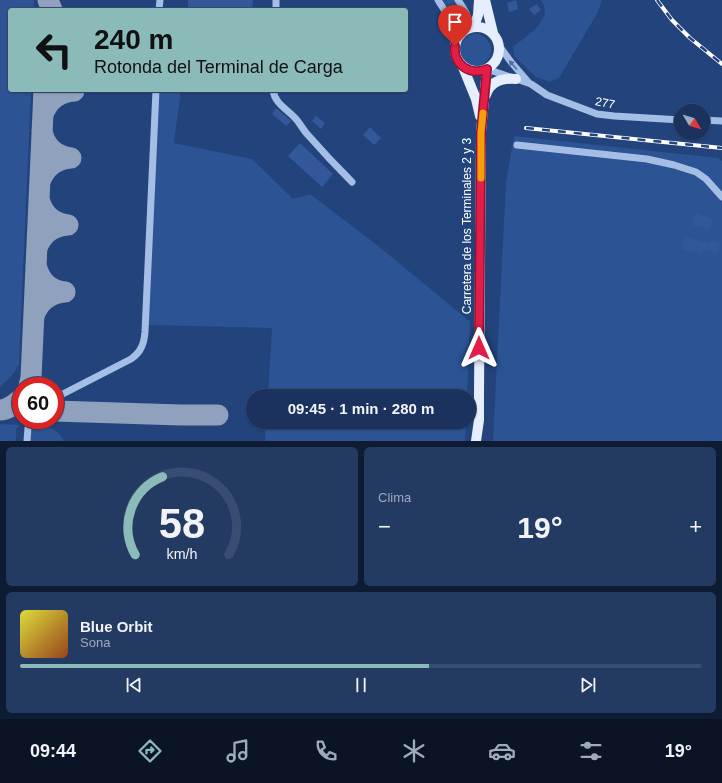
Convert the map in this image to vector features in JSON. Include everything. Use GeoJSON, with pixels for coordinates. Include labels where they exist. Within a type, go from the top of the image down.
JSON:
{"type":"FeatureCollection","features":[{"type":"Feature","properties":{"kind":"main road"},"geometry":{"type":"LineString","coordinates":[[472,27],[478,15],[479,0]]}},
{"type":"Feature","properties":{"kind":"main road"},"geometry":{"type":"LineString","coordinates":[[485,0],[493,33],[498,44],[499,50],[497,58],[492,66],[477,72],[463,67],[455,54],[455,46],[458,36],[465,30],[472,27],[484,28],[493,33]]}},
{"type":"Feature","properties":{"kind":"main road","name":"Carretera de los Terminales 2 y 3"},"geometry":{"type":"LineString","coordinates":[[463,67],[479,108],[481,132]]}},
{"type":"Feature","properties":{"kind":"main road","name":"Carretera de los Terminales 2 y 3"},"geometry":{"type":"LineString","coordinates":[[476,441],[479,407],[481,132],[487,69]]}},
{"type":"Feature","properties":{"kind":"main road"},"geometry":{"type":"LineString","coordinates":[[484,101],[489,88],[494,84],[502,79],[516,79]]}},
{"type":"Feature","properties":{"kind":"street"},"geometry":{"type":"LineString","coordinates":[[438,0],[452,22],[458,36]]}},
{"type":"Feature","properties":{"kind":"street"},"geometry":{"type":"LineString","coordinates":[[458,0],[470,19],[472,27]]}},
{"type":"Feature","properties":{"kind":"street","name":"277"},"geometry":{"type":"LineString","coordinates":[[498,44],[511,62],[531,84],[547,95],[597,114],[674,120]]}},
{"type":"Feature","properties":{"kind":"street","name":"277"},"geometry":{"type":"LineString","coordinates":[[487,69],[531,84]]}},
{"type":"Feature","properties":{"kind":"street"},"geometry":{"type":"LineString","coordinates":[[64,393],[131,359],[140,351],[143,345],[146,324],[156,92]]}},
{"type":"Feature","properties":{"kind":"street"},"geometry":{"type":"LineString","coordinates":[[273,92],[278,103],[296,119],[298,124],[315,144],[352,182]]}},
{"type":"Feature","properties":{"kind":"street"},"geometry":{"type":"LineString","coordinates":[[710,120],[722,121]]}},
{"type":"Feature","properties":{"kind":"street"},"geometry":{"type":"LineString","coordinates":[[517,146],[647,160],[674,165],[696,172],[706,179],[722,197]]}},
{"type":"Feature","properties":{"kind":"street"},"geometry":{"type":"LineString","coordinates":[[28,429],[28,441]]}},
{"type":"Feature","properties":{"kind":"shaded area"},"geometry":{"type":"Polygon","coordinates":[[[0,0],[34,0],[34,8],[8,8],[8,92],[31,92],[19,364],[12,376],[0,387],[0,0]]]}},
{"type":"Feature","properties":{"kind":"shaded area"},"geometry":{"type":"Polygon","coordinates":[[[443,0],[454,0],[466,20],[463,24],[457,22],[443,0]]]}},
{"type":"Feature","properties":{"kind":"shaded area"},"geometry":{"type":"Polygon","coordinates":[[[541,0],[602,0],[598,12],[559,78],[550,82],[536,77],[514,56],[513,47],[531,33],[542,21],[544,7],[541,0]]]}},
{"type":"Feature","properties":{"kind":"shaded area"},"geometry":{"type":"Polygon","coordinates":[[[472,34],[478,34],[488,41],[491,50],[490,56],[484,63],[478,66],[472,66],[462,59],[459,53],[459,47],[466,37],[472,34]]]}},
{"type":"Feature","properties":{"kind":"shaded area"},"geometry":{"type":"Polygon","coordinates":[[[158,92],[181,92],[174,143],[252,159],[293,199],[310,194],[377,245],[468,320],[470,322],[467,389],[268,389],[272,328],[146,325],[158,92]]]}},
{"type":"Feature","properties":{"kind":"shaded area"},"geometry":{"type":"Polygon","coordinates":[[[514,136],[718,158],[722,161],[722,441],[493,441],[506,182],[514,136]]]}},
{"type":"Feature","properties":{"kind":"shaded area"},"geometry":{"type":"Polygon","coordinates":[[[0,424],[12,425],[12,429],[16,429],[16,441],[0,441],[0,424]]]}},
{"type":"Feature","properties":{"kind":"shaded area"},"geometry":{"type":"Polygon","coordinates":[[[53,429],[62,437],[64,441],[30,441],[32,430],[53,429]]]}},
{"type":"Feature","properties":{"kind":"shaded area"},"geometry":{"type":"Polygon","coordinates":[[[266,429],[466,429],[465,441],[265,441],[266,429]]]}},
{"type":"Feature","properties":{"kind":"building"},"geometry":{"type":"Polygon","coordinates":[[[188,0],[253,0],[252,8],[188,8],[188,0]]]}},
{"type":"Feature","properties":{"kind":"building"},"geometry":{"type":"Polygon","coordinates":[[[516,0],[518,9],[509,12],[507,3],[516,0]]]}},
{"type":"Feature","properties":{"kind":"building"},"geometry":{"type":"Polygon","coordinates":[[[537,4],[541,10],[534,15],[529,9],[537,4]]]}},
{"type":"Feature","properties":{"kind":"building"},"geometry":{"type":"Polygon","coordinates":[[[276,108],[291,121],[286,126],[272,114],[276,108]]]}},
{"type":"Feature","properties":{"kind":"building"},"geometry":{"type":"Polygon","coordinates":[[[316,116],[325,123],[321,129],[312,121],[316,116]]]}},
{"type":"Feature","properties":{"kind":"building"},"geometry":{"type":"Polygon","coordinates":[[[370,127],[381,138],[374,145],[363,135],[370,127]]]}},
{"type":"Feature","properties":{"kind":"building"},"geometry":{"type":"Polygon","coordinates":[[[300,143],[333,174],[322,187],[288,156],[300,143]]]}},
{"type":"Feature","properties":{"kind":"building"},"geometry":{"type":"Polygon","coordinates":[[[695,213],[713,219],[710,230],[692,225],[695,213]]]}},
{"type":"Feature","properties":{"kind":"building"},"geometry":{"type":"Polygon","coordinates":[[[685,237],[710,243],[711,240],[721,243],[718,254],[703,250],[702,254],[682,249],[685,237]]]}},
{"type":"Feature","properties":{"kind":"taxiway"},"geometry":{"type":"LineString","coordinates":[[48,0],[51,8]]}},
{"type":"Feature","properties":{"kind":"taxiway"},"geometry":{"type":"LineString","coordinates":[[31,377],[44,92]]}},
{"type":"Feature","properties":{"kind":"taxiway"},"geometry":{"type":"LineString","coordinates":[[43,115],[51,101],[59,95],[69,92]]}},
{"type":"Feature","properties":{"kind":"taxiway"},"geometry":{"type":"LineString","coordinates":[[40,182],[48,168],[56,162],[71,158],[60,155],[52,150],[43,137],[42,131]]}},
{"type":"Feature","properties":{"kind":"taxiway"},"geometry":{"type":"LineString","coordinates":[[37,248],[45,235],[53,229],[68,225],[57,222],[49,217],[40,204],[39,198]]}},
{"type":"Feature","properties":{"kind":"taxiway"},"geometry":{"type":"LineString","coordinates":[[34,316],[42,302],[50,296],[65,292],[54,289],[46,284],[40,276],[36,265]]}},
{"type":"Feature","properties":{"kind":"taxiway"},"geometry":{"type":"LineString","coordinates":[[0,410],[12,406]]}},
{"type":"Feature","properties":{"kind":"taxiway"},"geometry":{"type":"LineString","coordinates":[[64,411],[218,415]]}},
{"type":"Feature","properties":{"kind":"railway"},"geometry":{"type":"LineString","coordinates":[[657,0],[672,20],[690,38],[722,64]]}},
{"type":"Feature","properties":{"kind":"railway"},"geometry":{"type":"LineString","coordinates":[[526,128],[722,148]]}},
{"type":"Feature","properties":{"kind":"slow traffic"},"geometry":{"type":"LineString","coordinates":[[481,178],[481,132],[483,113]]}},
{"type":"Feature","properties":{"kind":"route"},"geometry":{"type":"LineString","coordinates":[[455,46],[454,50],[456,57],[463,67],[477,72],[487,69],[481,132],[479,348]]}}]}
